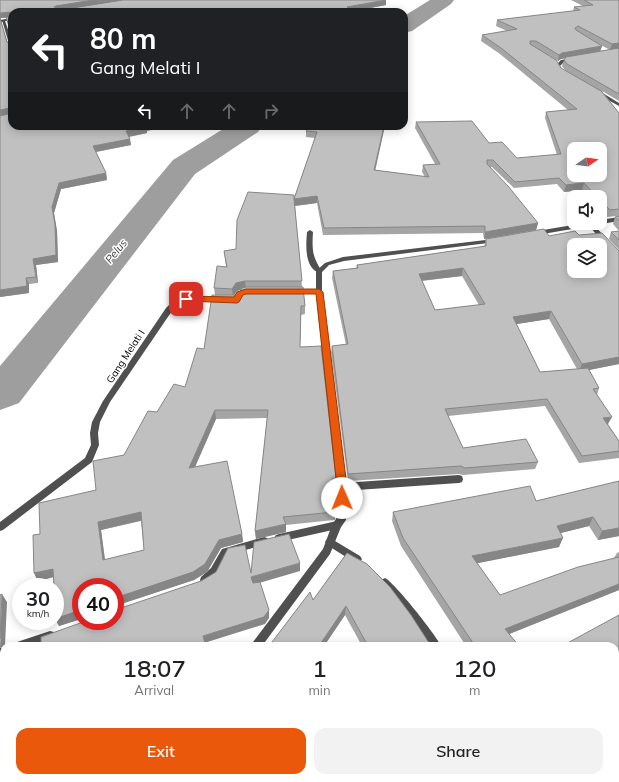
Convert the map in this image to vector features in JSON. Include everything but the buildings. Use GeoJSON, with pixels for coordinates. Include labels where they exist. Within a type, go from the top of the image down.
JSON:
{"type":"FeatureCollection","features":[{"type":"Feature","properties":{"kind":"street"},"geometry":{"type":"LineString","coordinates":[[2,21],[8,37]]}},
{"type":"Feature","properties":{"kind":"street"},"geometry":{"type":"LineString","coordinates":[[568,75],[562,72],[558,66],[563,61],[577,58]]}},
{"type":"Feature","properties":{"kind":"street"},"geometry":{"type":"LineString","coordinates":[[553,61],[560,65]]}},
{"type":"Feature","properties":{"kind":"street"},"geometry":{"type":"LineString","coordinates":[[595,91],[619,105]]}},
{"type":"Feature","properties":{"kind":"street"},"geometry":{"type":"LineString","coordinates":[[607,221],[619,220]]}},
{"type":"Feature","properties":{"kind":"street"},"geometry":{"type":"LineString","coordinates":[[527,235],[540,230],[567,227]]}},
{"type":"Feature","properties":{"kind":"street"},"geometry":{"type":"LineString","coordinates":[[598,230],[619,256]]}},
{"type":"Feature","properties":{"kind":"street"},"geometry":{"type":"LineString","coordinates":[[258,642],[327,551],[340,520],[342,487],[319,292],[319,271],[313,265],[310,257],[310,232]]}},
{"type":"Feature","properties":{"kind":"street"},"geometry":{"type":"LineString","coordinates":[[319,271],[327,264],[343,259],[476,244],[505,239]]}},
{"type":"Feature","properties":{"kind":"street"},"geometry":{"type":"LineString","coordinates":[[282,292],[319,292]]}},
{"type":"Feature","properties":{"kind":"street","name":"Gang Melati I"},"geometry":{"type":"LineString","coordinates":[[0,526],[90,460],[95,445],[94,433],[96,422],[107,401],[165,314],[174,303],[183,299],[226,300]]}},
{"type":"Feature","properties":{"kind":"street"},"geometry":{"type":"LineString","coordinates":[[342,487],[459,479]]}},
{"type":"Feature","properties":{"kind":"street"},"geometry":{"type":"LineString","coordinates":[[198,584],[212,576],[225,552],[337,525]]}},
{"type":"Feature","properties":{"kind":"street"},"geometry":{"type":"LineString","coordinates":[[330,542],[366,565]]}},
{"type":"Feature","properties":{"kind":"street"},"geometry":{"type":"LineString","coordinates":[[378,576],[394,592],[433,642]]}},
{"type":"Feature","properties":{"kind":"street"},"geometry":{"type":"LineString","coordinates":[[33,642],[57,634]]}},
{"type":"Feature","properties":{"kind":"waterway","name":"Pelus"},"geometry":{"type":"LineString","coordinates":[[408,23],[444,0]]}},
{"type":"Feature","properties":{"kind":"waterway","name":"Pelus"},"geometry":{"type":"LineString","coordinates":[[0,394],[184,167],[242,130]]}},
{"type":"Feature","properties":{"kind":"route"},"geometry":{"type":"LineString","coordinates":[[186,299],[237,300],[239,294],[243,292],[319,292],[342,487],[342,498]]}}]}
